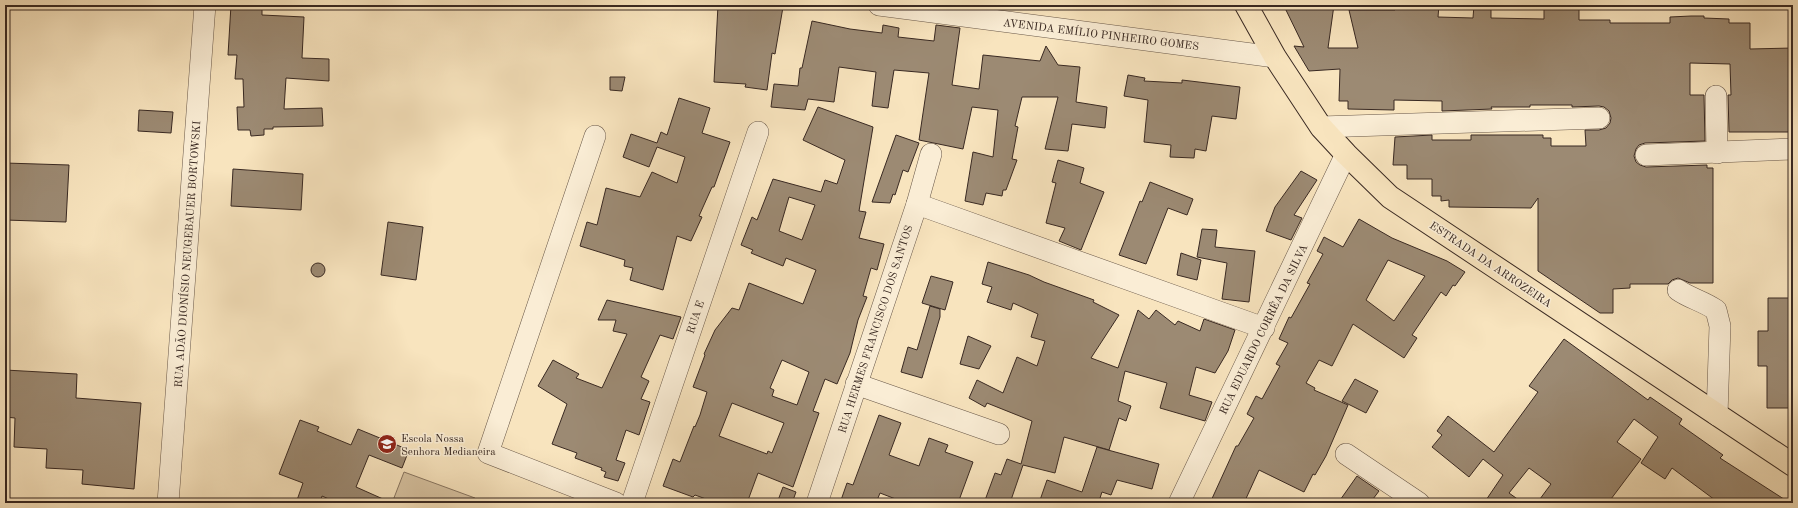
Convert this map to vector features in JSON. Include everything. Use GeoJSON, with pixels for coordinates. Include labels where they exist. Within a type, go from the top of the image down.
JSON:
{"type":"FeatureCollection","features":[{"type":"Feature","properties":{"kind":"main road","name":"ESTRADA DA ARROZEIRA"},"geometry":{"type":"LineString","coordinates":[[1246,5],[1275,57],[1321,127],[1390,197],[1793,465]]}},
{"type":"Feature","properties":{"kind":"street","name":"RUA ADÃO DIONÍSIO NEUGEBAUER BORTOWSKI"},"geometry":{"type":"LineString","coordinates":[[168,503],[206,5]]}},
{"type":"Feature","properties":{"kind":"street","name":"AVENIDA EMÍLIO PINHEIRO GOMES"},"geometry":{"type":"LineString","coordinates":[[879,5],[1275,57]]}},
{"type":"Feature","properties":{"kind":"street"},"geometry":{"type":"LineString","coordinates":[[1716,96],[1718,153]]}},
{"type":"Feature","properties":{"kind":"street"},"geometry":{"type":"LineString","coordinates":[[1321,127],[1599,118]]}},
{"type":"Feature","properties":{"kind":"street","name":"RUA E"},"geometry":{"type":"LineString","coordinates":[[632,503],[758,132]]}},
{"type":"Feature","properties":{"kind":"street"},"geometry":{"type":"LineString","coordinates":[[595,136],[488,453],[616,503]]}},
{"type":"Feature","properties":{"kind":"street"},"geometry":{"type":"LineString","coordinates":[[1646,155],[1793,149]]}},
{"type":"Feature","properties":{"kind":"street","name":"RUA HERMES FRANCISCO DOS SANTOS"},"geometry":{"type":"LineString","coordinates":[[817,503],[917,204],[931,154]]}},
{"type":"Feature","properties":{"kind":"street","name":"RUA EDUARDO CORRÊA DA SILVA"},"geometry":{"type":"LineString","coordinates":[[1179,503],[1346,154]]}},
{"type":"Feature","properties":{"kind":"street"},"geometry":{"type":"LineString","coordinates":[[917,204],[1264,328]]}},
{"type":"Feature","properties":{"kind":"street"},"geometry":{"type":"LineString","coordinates":[[1678,290],[1684,295],[1704,302],[1716,310],[1720,326],[1718,415]]}},
{"type":"Feature","properties":{"kind":"street"},"geometry":{"type":"LineString","coordinates":[[856,384],[999,434]]}},
{"type":"Feature","properties":{"kind":"street"},"geometry":{"type":"LineString","coordinates":[[1346,454],[1419,503]]}},
{"type":"Feature","properties":{"kind":"shaded area"},"geometry":{"type":"Polygon","coordinates":[[[404,472],[475,498],[474,503],[392,503],[404,472]]]}},
{"type":"Feature","properties":{"kind":"building"},"geometry":{"type":"Polygon","coordinates":[[[231,5],[262,5],[262,15],[304,17],[302,58],[329,59],[329,81],[286,78],[284,109],[322,108],[323,126],[273,127],[273,129],[264,129],[264,135],[251,136],[250,130],[238,130],[237,107],[244,107],[243,79],[235,79],[237,55],[228,55],[231,5]]]}},
{"type":"Feature","properties":{"kind":"building"},"geometry":{"type":"Polygon","coordinates":[[[718,5],[770,5],[783,7],[775,54],[772,53],[767,90],[745,87],[746,84],[714,82],[718,5]]]}},
{"type":"Feature","properties":{"kind":"building"},"geometry":{"type":"Polygon","coordinates":[[[1304,5],[1334,5],[1328,48],[1358,48],[1349,10],[1395,10],[1395,5],[1439,5],[1438,17],[1473,18],[1474,5],[1491,5],[1491,18],[1544,19],[1544,6],[1579,7],[1579,20],[1610,20],[1610,23],[1670,23],[1670,17],[1704,16],[1704,18],[1729,19],[1729,23],[1750,23],[1750,49],[1793,48],[1792,132],[1729,132],[1728,95],[1731,95],[1730,64],[1690,63],[1690,95],[1704,95],[1705,141],[1645,143],[1639,145],[1634,156],[1636,162],[1646,167],[1707,165],[1707,168],[1713,168],[1713,283],[1690,283],[1678,278],[1672,280],[1668,284],[1630,284],[1630,288],[1613,289],[1613,313],[1600,313],[1538,271],[1538,198],[1531,208],[1449,207],[1449,200],[1441,201],[1441,196],[1432,196],[1432,179],[1407,179],[1407,165],[1393,165],[1395,137],[1432,135],[1432,140],[1471,140],[1471,135],[1543,135],[1543,138],[1551,138],[1551,146],[1586,146],[1585,130],[1599,130],[1606,128],[1610,123],[1611,118],[1609,111],[1604,107],[1599,106],[1572,107],[1572,105],[1530,105],[1530,107],[1491,107],[1492,109],[1442,111],[1442,101],[1394,100],[1394,110],[1348,109],[1348,101],[1339,101],[1340,69],[1309,71],[1294,46],[1304,47],[1285,8],[1303,9],[1304,5]]]}},
{"type":"Feature","properties":{"kind":"building"},"geometry":{"type":"Polygon","coordinates":[[[812,21],[850,29],[882,33],[883,25],[899,28],[898,37],[934,41],[936,25],[960,28],[952,85],[979,89],[983,55],[1040,61],[1046,46],[1058,65],[1080,67],[1076,102],[1107,107],[1105,128],[1072,124],[1068,151],[1045,149],[1058,97],[1022,97],[1015,126],[1018,127],[1012,159],[1017,160],[1006,190],[1003,190],[1002,196],[986,193],[983,205],[965,201],[973,152],[993,157],[998,110],[972,107],[963,149],[919,140],[929,73],[894,70],[888,108],[872,106],[876,72],[839,67],[834,102],[808,99],[805,110],[771,107],[774,84],[798,86],[800,68],[802,68],[812,21]]]}},
{"type":"Feature","properties":{"kind":"building"},"geometry":{"type":"Polygon","coordinates":[[[1128,75],[1145,78],[1144,81],[1182,83],[1182,80],[1240,87],[1236,119],[1212,116],[1206,151],[1195,149],[1194,158],[1170,157],[1171,145],[1144,142],[1148,100],[1124,96],[1128,75]]]}},
{"type":"Feature","properties":{"kind":"building"},"geometry":{"type":"Polygon","coordinates":[[[610,77],[625,77],[622,91],[610,90],[610,77]]]}},
{"type":"Feature","properties":{"kind":"building"},"geometry":{"type":"Polygon","coordinates":[[[679,98],[710,108],[702,133],[730,142],[714,187],[712,187],[699,216],[702,217],[691,241],[677,236],[663,290],[630,280],[633,268],[624,266],[625,260],[580,246],[587,222],[597,225],[606,188],[640,197],[652,172],[677,183],[685,157],[657,147],[649,167],[623,157],[631,134],[657,143],[661,132],[667,135],[679,98]]]}},
{"type":"Feature","properties":{"kind":"building"},"geometry":{"type":"Polygon","coordinates":[[[818,107],[873,127],[859,211],[866,212],[859,238],[884,244],[877,270],[871,268],[863,296],[867,297],[858,320],[850,353],[837,384],[825,379],[813,411],[819,413],[793,487],[758,473],[747,503],[717,503],[695,495],[693,497],[663,486],[673,459],[680,462],[694,426],[695,427],[700,415],[707,392],[693,387],[705,355],[704,354],[715,330],[732,308],[739,310],[749,283],[803,304],[816,270],[786,258],[783,266],[751,253],[753,250],[741,245],[752,217],[757,220],[773,179],[821,192],[825,180],[837,184],[845,160],[803,140],[818,107]],[[789,197],[779,231],[802,240],[815,205],[789,197]],[[782,360],[770,388],[774,390],[772,396],[797,405],[809,372],[782,360]],[[732,403],[719,436],[767,454],[768,451],[772,453],[784,423],[732,403]]]}},
{"type":"Feature","properties":{"kind":"building"},"geometry":{"type":"Polygon","coordinates":[[[139,110],[173,112],[171,133],[138,131],[139,110]]]}},
{"type":"Feature","properties":{"kind":"building"},"geometry":{"type":"Polygon","coordinates":[[[896,135],[919,143],[908,172],[903,170],[895,195],[893,194],[890,203],[872,202],[896,135]]]}},
{"type":"Feature","properties":{"kind":"building"},"geometry":{"type":"Polygon","coordinates":[[[1058,160],[1084,168],[1080,183],[1104,192],[1081,250],[1059,241],[1065,228],[1046,223],[1056,183],[1052,182],[1058,160]]]}},
{"type":"Feature","properties":{"kind":"building"},"geometry":{"type":"Polygon","coordinates":[[[5,163],[69,165],[66,222],[5,220],[5,163]]]}},
{"type":"Feature","properties":{"kind":"building"},"geometry":{"type":"Polygon","coordinates":[[[233,169],[303,174],[301,210],[231,206],[233,169]]]}},
{"type":"Feature","properties":{"kind":"building"},"geometry":{"type":"Polygon","coordinates":[[[1301,171],[1317,180],[1294,215],[1302,218],[1291,240],[1266,231],[1275,207],[1301,171]]]}},
{"type":"Feature","properties":{"kind":"building"},"geometry":{"type":"Polygon","coordinates":[[[1150,182],[1193,199],[1187,215],[1168,208],[1146,264],[1119,255],[1140,201],[1142,202],[1150,182]]]}},
{"type":"Feature","properties":{"kind":"building"},"geometry":{"type":"Polygon","coordinates":[[[1359,219],[1392,238],[1447,261],[1465,272],[1455,286],[1453,285],[1446,296],[1441,292],[1412,335],[1417,338],[1404,358],[1353,324],[1332,366],[1319,360],[1306,383],[1315,388],[1314,390],[1348,405],[1326,456],[1315,475],[1313,474],[1304,492],[1259,470],[1244,503],[1210,503],[1236,446],[1238,446],[1254,418],[1247,414],[1256,396],[1262,399],[1280,366],[1276,364],[1288,343],[1279,339],[1289,317],[1291,318],[1310,284],[1307,283],[1323,254],[1317,251],[1324,237],[1343,247],[1359,219]],[[1388,260],[1366,300],[1394,321],[1425,276],[1388,260]]]}},
{"type":"Feature","properties":{"kind":"building"},"geometry":{"type":"Polygon","coordinates":[[[388,222],[423,227],[416,280],[381,275],[388,222]]]}},
{"type":"Feature","properties":{"kind":"building"},"geometry":{"type":"Polygon","coordinates":[[[1202,229],[1217,230],[1215,247],[1255,251],[1249,302],[1222,299],[1227,263],[1197,257],[1202,229]]]}},
{"type":"Feature","properties":{"kind":"building"},"geometry":{"type":"Polygon","coordinates":[[[1181,253],[1201,260],[1197,280],[1177,275],[1181,253]]]}},
{"type":"Feature","properties":{"kind":"building"},"geometry":{"type":"Polygon","coordinates":[[[988,262],[1029,275],[1094,300],[1093,302],[1119,315],[1091,358],[1118,368],[1138,310],[1149,319],[1156,310],[1175,325],[1178,321],[1200,331],[1204,319],[1235,330],[1228,351],[1215,373],[1196,367],[1189,395],[1212,402],[1205,421],[1160,408],[1167,383],[1125,371],[1118,401],[1131,406],[1126,421],[1119,418],[1109,450],[1064,437],[1055,473],[1023,465],[1010,503],[984,503],[995,473],[1001,475],[1007,459],[1021,464],[1032,421],[987,403],[985,407],[969,398],[977,380],[1003,393],[1017,357],[1037,366],[1045,341],[1031,337],[1038,314],[1013,303],[1011,310],[987,302],[992,287],[982,284],[988,262]]]}},
{"type":"Feature","properties":{"kind":"building"},"geometry":{"type":"Polygon","coordinates":[[[315,263],[321,263],[325,267],[325,273],[321,277],[315,277],[311,273],[311,267],[315,263]]]}},
{"type":"Feature","properties":{"kind":"building"},"geometry":{"type":"Polygon","coordinates":[[[931,276],[953,282],[945,310],[922,303],[931,276]]]}},
{"type":"Feature","properties":{"kind":"building"},"geometry":{"type":"Polygon","coordinates":[[[1768,298],[1793,298],[1793,324],[1790,324],[1790,370],[1793,370],[1793,408],[1767,408],[1767,366],[1758,366],[1758,331],[1768,331],[1768,298]]]}},
{"type":"Feature","properties":{"kind":"building"},"geometry":{"type":"Polygon","coordinates":[[[607,300],[681,317],[673,339],[660,335],[641,377],[649,381],[641,399],[650,402],[639,435],[626,430],[616,460],[625,463],[618,481],[604,477],[606,472],[601,470],[602,468],[575,458],[577,453],[552,444],[567,404],[538,386],[553,360],[579,374],[576,378],[602,388],[627,334],[613,331],[616,320],[598,320],[607,300]]]}},
{"type":"Feature","properties":{"kind":"building"},"geometry":{"type":"Polygon","coordinates":[[[930,306],[940,309],[940,317],[922,378],[901,372],[908,347],[917,350],[930,306]]]}},
{"type":"Feature","properties":{"kind":"building"},"geometry":{"type":"Polygon","coordinates":[[[968,336],[991,346],[979,369],[960,364],[968,336]]]}},
{"type":"Feature","properties":{"kind":"building"},"geometry":{"type":"Polygon","coordinates":[[[1564,339],[1648,400],[1650,397],[1682,419],[1679,424],[1723,455],[1720,458],[1790,503],[1719,503],[1672,468],[1665,479],[1641,463],[1658,437],[1634,419],[1617,442],[1641,459],[1608,503],[1537,503],[1551,484],[1529,468],[1509,493],[1523,503],[1484,503],[1503,475],[1483,459],[1469,477],[1432,447],[1442,435],[1437,431],[1448,416],[1494,452],[1538,392],[1529,386],[1564,339]]]}},
{"type":"Feature","properties":{"kind":"building"},"geometry":{"type":"Polygon","coordinates":[[[5,370],[77,374],[76,398],[141,403],[134,489],[82,484],[83,470],[46,468],[47,449],[14,447],[15,418],[5,417],[5,370]]]}},
{"type":"Feature","properties":{"kind":"building"},"geometry":{"type":"Polygon","coordinates":[[[1355,379],[1378,391],[1366,413],[1342,401],[1355,379]]]}},
{"type":"Feature","properties":{"kind":"building"},"geometry":{"type":"Polygon","coordinates":[[[879,415],[901,423],[889,455],[919,466],[929,438],[948,445],[945,452],[973,462],[958,503],[906,503],[880,493],[876,503],[840,503],[847,483],[853,485],[879,415]]]}},
{"type":"Feature","properties":{"kind":"building"},"geometry":{"type":"Polygon","coordinates":[[[300,420],[319,427],[317,431],[351,445],[358,429],[409,450],[402,468],[369,455],[356,487],[392,503],[338,503],[322,496],[320,503],[296,503],[303,483],[279,474],[300,420]]]}},
{"type":"Feature","properties":{"kind":"building"},"geometry":{"type":"Polygon","coordinates":[[[1097,447],[1159,464],[1152,489],[1117,480],[1111,495],[1102,492],[1100,498],[1108,501],[1107,503],[1039,503],[1047,480],[1082,492],[1097,447]]]}},
{"type":"Feature","properties":{"kind":"building"},"geometry":{"type":"Polygon","coordinates":[[[1357,476],[1379,491],[1370,503],[1338,503],[1357,476]]]}},
{"type":"Feature","properties":{"kind":"building"},"geometry":{"type":"Polygon","coordinates":[[[783,487],[796,492],[792,503],[777,503],[783,487]]]}},
{"type":"Feature","properties":{"kind":"place","name":"Escola Nossa Senhora Medianeira"},"geometry":{"type":"Point","coordinates":[387,444]}}]}
